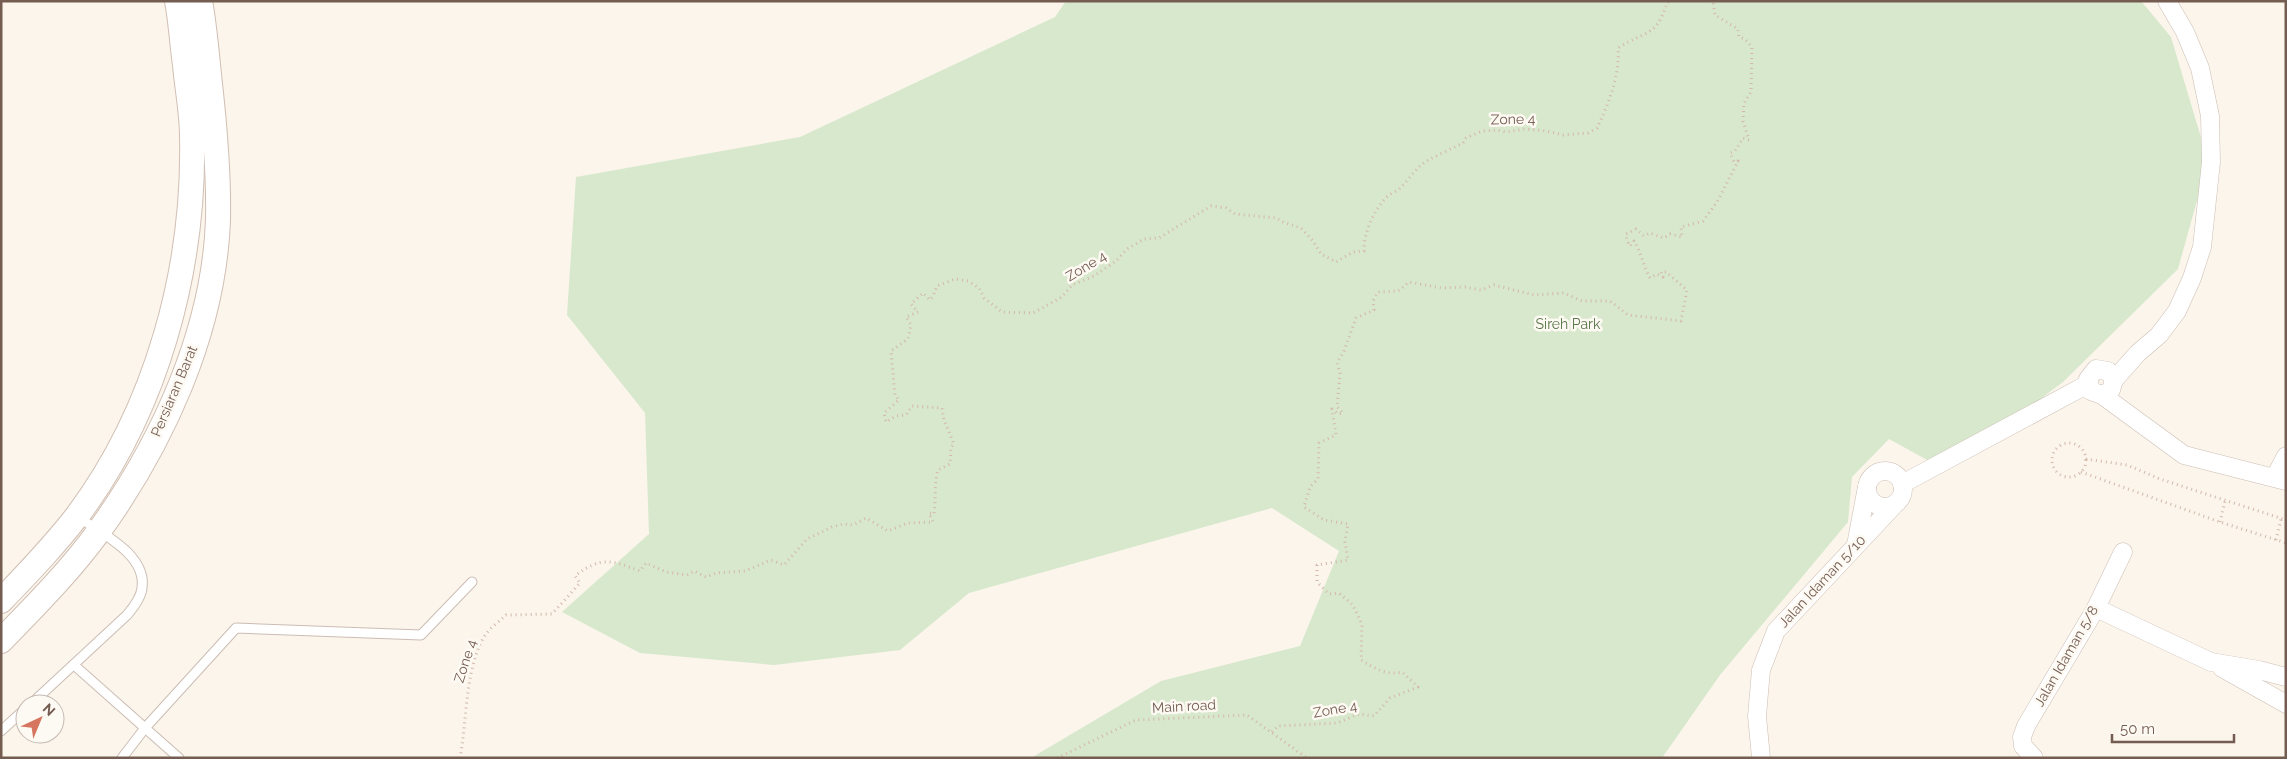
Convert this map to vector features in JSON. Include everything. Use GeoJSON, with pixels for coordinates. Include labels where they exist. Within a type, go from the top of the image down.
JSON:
{"type":"FeatureCollection","features":[{"type":"Feature","properties":{"kind":"street","name":"Persiaran Barat"},"geometry":{"type":"LineString","coordinates":[[1,601],[29,572],[77,516],[108,468],[135,416],[164,345],[179,279],[190,216],[192,135],[177,1]]}},
{"type":"Feature","properties":{"kind":"street","name":"Persiaran Barat"},"geometry":{"type":"LineString","coordinates":[[1,641],[48,593],[98,532],[132,483],[164,420],[192,355],[210,287],[218,221],[216,135],[200,1]]}},
{"type":"Feature","properties":{"kind":"street"},"geometry":{"type":"LineString","coordinates":[[1902,484],[2088,384],[2091,391],[2108,383],[2159,335],[2177,311],[2192,278],[2202,247],[2211,162],[2210,116],[2200,68],[2185,32],[2167,1]]}},
{"type":"Feature","properties":{"kind":"street"},"geometry":{"type":"LineString","coordinates":[[2108,383],[2130,417],[2184,455],[2280,479],[2286,456]]}},
{"type":"Feature","properties":{"kind":"street"},"geometry":{"type":"LineString","coordinates":[[1856,546],[1867,487],[1871,477],[1880,471],[1892,472],[1900,479],[1902,494],[1892,506],[1879,506],[1870,499],[1867,487]]}},
{"type":"Feature","properties":{"kind":"street","name":"Jalan Idaman 5/10"},"geometry":{"type":"LineString","coordinates":[[1762,758],[1757,716],[1761,670],[1776,631],[1897,502]]}},
{"type":"Feature","properties":{"kind":"street","name":"Jalan Idaman 5/8"},"geometry":{"type":"LineString","coordinates":[[2034,758],[2023,746],[2022,737],[2026,726],[2096,608],[2123,552]]}},
{"type":"Feature","properties":{"kind":"street"},"geometry":{"type":"LineString","coordinates":[[2096,608],[2211,662],[2286,704]]}},
{"type":"Feature","properties":{"kind":"street"},"geometry":{"type":"LineString","coordinates":[[2211,662],[2286,677]]}},
{"type":"Feature","properties":{"kind":"lane"},"geometry":{"type":"LineString","coordinates":[[42,694],[127,615],[136,603],[142,588],[140,570],[133,558],[122,547],[77,516]]}},
{"type":"Feature","properties":{"kind":"lane"},"geometry":{"type":"LineString","coordinates":[[122,758],[145,728],[236,628],[421,635],[472,582]]}},
{"type":"Feature","properties":{"kind":"lane"},"geometry":{"type":"LineString","coordinates":[[74,665],[179,758]]}},
{"type":"Feature","properties":{"kind":"lane"},"geometry":{"type":"LineString","coordinates":[[1,731],[15,718]]}},
{"type":"Feature","properties":{"kind":"path","name":"Zone 4"},"geometry":{"type":"LineString","coordinates":[[460,758],[465,732],[466,694],[480,646],[487,633],[506,615],[552,614],[580,583],[575,576],[597,562],[613,561],[640,571],[646,563],[666,572],[686,575],[694,571],[706,577],[716,573],[746,571],[771,560],[784,565],[808,539],[843,524],[853,525],[866,518],[888,531],[908,523],[933,522],[929,514],[934,514],[937,492],[935,479],[938,470],[950,464],[951,447],[954,444],[944,420],[942,408],[912,406],[906,415],[896,416],[886,422],[884,413],[899,400],[895,395],[891,351],[908,339],[911,325],[906,317],[918,312],[911,304],[923,293],[930,300],[934,296],[936,286],[955,279],[968,281],[979,288],[984,298],[1002,312],[1033,314],[1062,297],[1072,285],[1094,276],[1116,261],[1127,249],[1135,244],[1144,239],[1159,238],[1212,206],[1226,208],[1235,214],[1276,218],[1302,228],[1321,254],[1336,262],[1353,252],[1364,251],[1364,242],[1376,213],[1388,196],[1398,190],[1408,176],[1425,162],[1463,143],[1466,138],[1482,131],[1497,130],[1506,132],[1525,129],[1563,135],[1588,132],[1597,128],[1610,97],[1619,68],[1618,48],[1655,29],[1661,21],[1667,3],[1670,1]]}},
{"type":"Feature","properties":{"kind":"path","name":"Zone 4"},"geometry":{"type":"LineString","coordinates":[[1272,732],[1278,726],[1337,722],[1359,714],[1374,716],[1390,698],[1418,687],[1402,672],[1393,674],[1370,666],[1361,660],[1362,624],[1355,610],[1339,593],[1329,594],[1318,582],[1317,565],[1348,560],[1345,542],[1348,524],[1324,520],[1304,507],[1310,487],[1318,479],[1319,443],[1336,435],[1332,409],[1338,414],[1342,413],[1337,407],[1340,373],[1337,363],[1344,351],[1356,318],[1374,310],[1373,301],[1378,292],[1398,291],[1410,282],[1442,288],[1465,287],[1481,290],[1494,285],[1534,295],[1564,293],[1582,301],[1610,301],[1628,315],[1681,321],[1687,290],[1666,272],[1661,272],[1663,277],[1657,274],[1650,278],[1639,256],[1638,247],[1634,241],[1630,246],[1626,234],[1636,229],[1644,236],[1650,233],[1664,238],[1670,234],[1682,237],[1681,227],[1703,221],[1717,202],[1738,161],[1734,162],[1730,153],[1736,151],[1743,138],[1749,140],[1743,121],[1744,103],[1751,92],[1752,47],[1739,37],[1738,29],[1715,15],[1713,1]]}},
{"type":"Feature","properties":{"kind":"path"},"geometry":{"type":"LineString","coordinates":[[2081,472],[2086,459],[2084,452],[2073,443],[2060,445],[2054,450],[2052,464],[2055,470],[2068,477],[2081,472],[2220,522],[2286,543]]}},
{"type":"Feature","properties":{"kind":"path"},"geometry":{"type":"LineString","coordinates":[[2086,459],[2127,466],[2284,520],[2276,540]]}},
{"type":"Feature","properties":{"kind":"path"},"geometry":{"type":"LineString","coordinates":[[2220,522],[2226,501]]}},
{"type":"Feature","properties":{"kind":"path","name":"Main road"},"geometry":{"type":"LineString","coordinates":[[1057,758],[1136,720],[1248,714],[1307,758]]}},
{"type":"Feature","properties":{"kind":"green space","name":"Sireh Park"},"geometry":{"type":"Polygon","coordinates":[[[1066,1],[2141,1],[2171,37],[2208,161],[2178,269],[2063,382],[1996,432],[1929,461],[1889,439],[1852,477],[1848,522],[1720,675],[1662,758],[1031,758],[1161,681],[1300,646],[1339,551],[1272,508],[969,593],[900,650],[774,665],[640,653],[562,612],[649,534],[645,413],[567,315],[576,177],[800,137],[1055,17],[1066,1]]]}}]}
